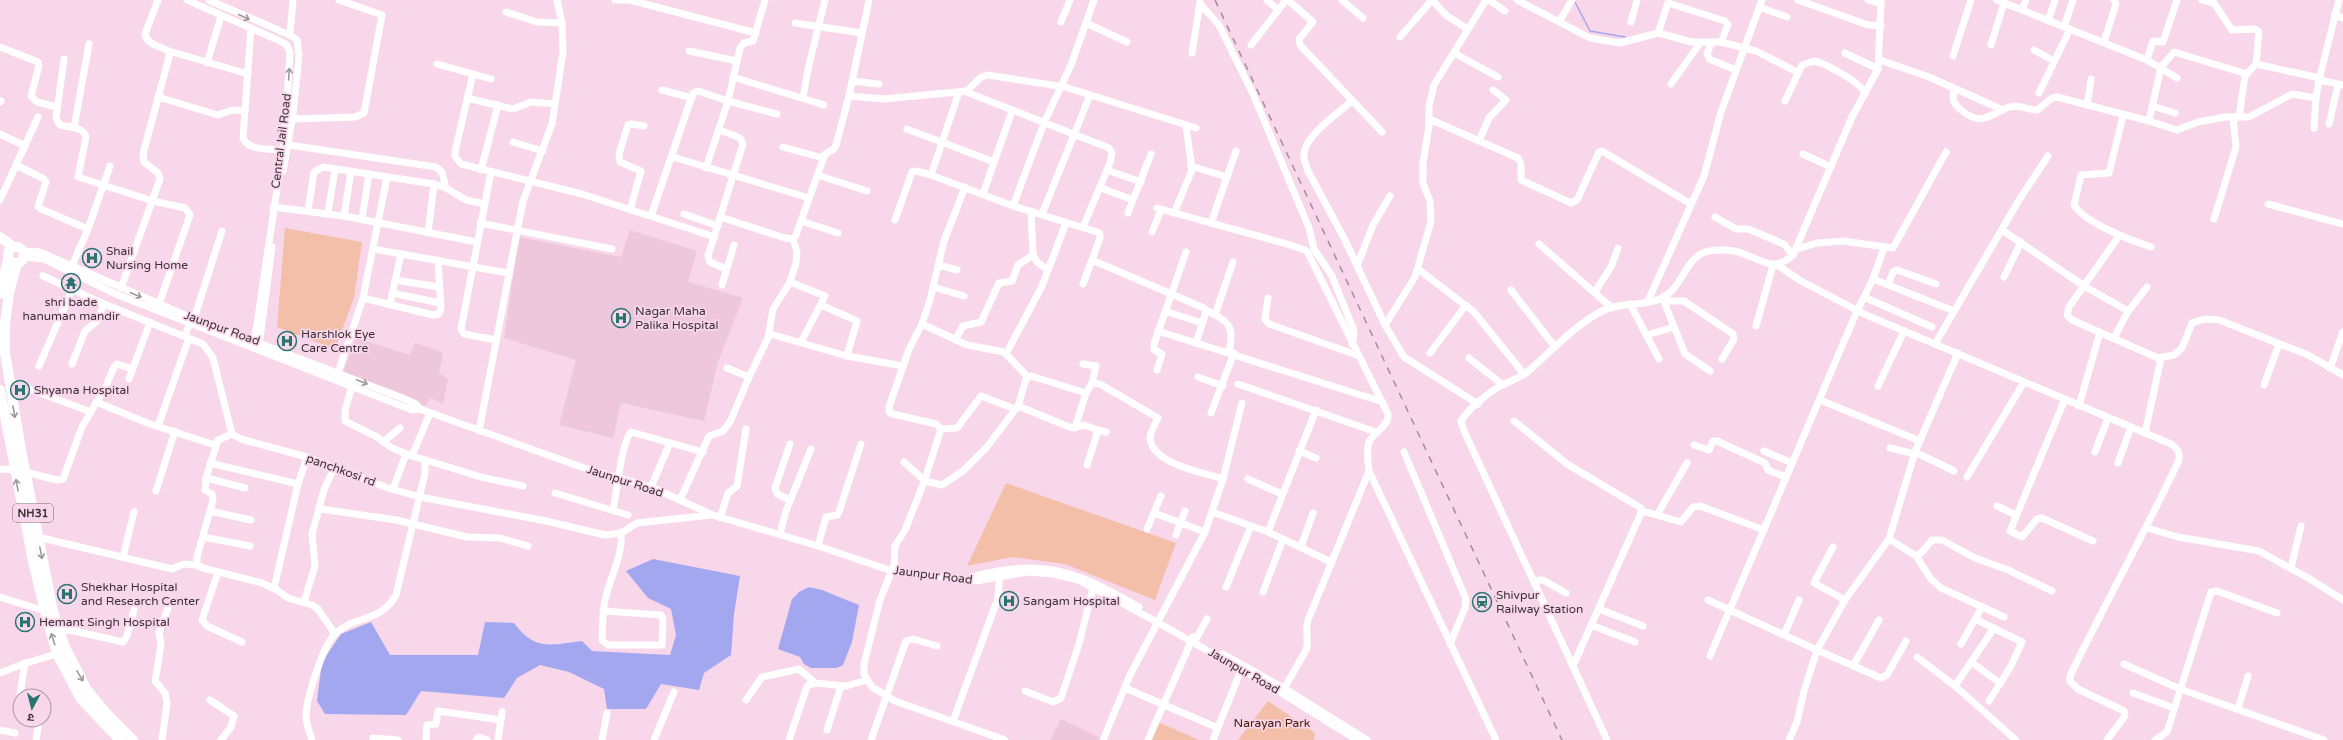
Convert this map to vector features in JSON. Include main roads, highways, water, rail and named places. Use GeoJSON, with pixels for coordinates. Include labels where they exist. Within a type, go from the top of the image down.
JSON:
{"type":"FeatureCollection","features":[{"type":"Feature","properties":{"kind":"highway"},"geometry":{"type":"LineString","coordinates":[[0,237],[13,257]]}},
{"type":"Feature","properties":{"kind":"highway"},"geometry":{"type":"LineString","coordinates":[[0,242],[13,257]]}},
{"type":"Feature","properties":{"kind":"highway"},"geometry":{"type":"LineString","coordinates":[[0,294],[13,257]]}},
{"type":"Feature","properties":{"kind":"highway","name":"NH31"},"geometry":{"type":"LineString","coordinates":[[13,257],[5,323],[5,353],[8,381],[53,611],[59,630],[62,652],[87,690],[106,713],[133,740]]}},
{"type":"Feature","properties":{"kind":"highway","name":"NH31"},"geometry":{"type":"LineString","coordinates":[[0,390],[44,611],[81,699],[120,740]]}},
{"type":"Feature","properties":{"kind":"water"},"geometry":{"type":"Polygon","coordinates":[[[653,559],[740,576],[734,614],[731,655],[704,673],[699,690],[661,684],[646,709],[607,709],[604,689],[569,672],[540,665],[517,678],[504,698],[421,691],[406,715],[325,714],[317,701],[322,662],[341,634],[371,622],[390,655],[478,655],[485,622],[514,623],[529,638],[544,644],[561,644],[582,641],[592,651],[670,655],[676,635],[671,609],[648,598],[626,571],[653,559]]]}},
{"type":"Feature","properties":{"kind":"water"},"geometry":{"type":"Polygon","coordinates":[[[809,587],[822,590],[859,605],[852,642],[843,665],[836,668],[811,668],[804,664],[800,657],[778,649],[792,599],[799,592],[809,587]]]}},
{"type":"Feature","properties":{"kind":"waterway"},"geometry":{"type":"LineString","coordinates":[[1575,2],[1590,31],[1625,37]]}},
{"type":"Feature","properties":{"kind":"railway"},"geometry":{"type":"LineString","coordinates":[[1215,0],[1562,740]]}},
{"type":"Feature","properties":{"kind":"place","name":"Shail Nursing Home"},"geometry":{"type":"Point","coordinates":[92,258]}},
{"type":"Feature","properties":{"kind":"place","name":"shri bade hanuman mandir"},"geometry":{"type":"Point","coordinates":[71,283]}},
{"type":"Feature","properties":{"kind":"place","name":"Nagar Maha Palika Hospital"},"geometry":{"type":"Point","coordinates":[621,318]}},
{"type":"Feature","properties":{"kind":"place","name":"Harshlok Eye Care Centre"},"geometry":{"type":"Point","coordinates":[287,341]}},
{"type":"Feature","properties":{"kind":"place","name":"Shyama Hospital"},"geometry":{"type":"Point","coordinates":[20,390]}},
{"type":"Feature","properties":{"kind":"place","name":"Shekhar Hospital and Research Center"},"geometry":{"type":"Point","coordinates":[67,594]}},
{"type":"Feature","properties":{"kind":"place","name":"Sangam Hospital"},"geometry":{"type":"Point","coordinates":[1009,601]}},
{"type":"Feature","properties":{"kind":"place","name":"Shivpur Railway Station"},"geometry":{"type":"Point","coordinates":[1482,602]}},
{"type":"Feature","properties":{"kind":"place","name":"Hemant Singh Hospital"},"geometry":{"type":"Point","coordinates":[25,622]}},
{"type":"Feature","properties":{"kind":"park label","name":"Narayan Park"},"geometry":{"type":"Point","coordinates":[1272,723]}}]}
